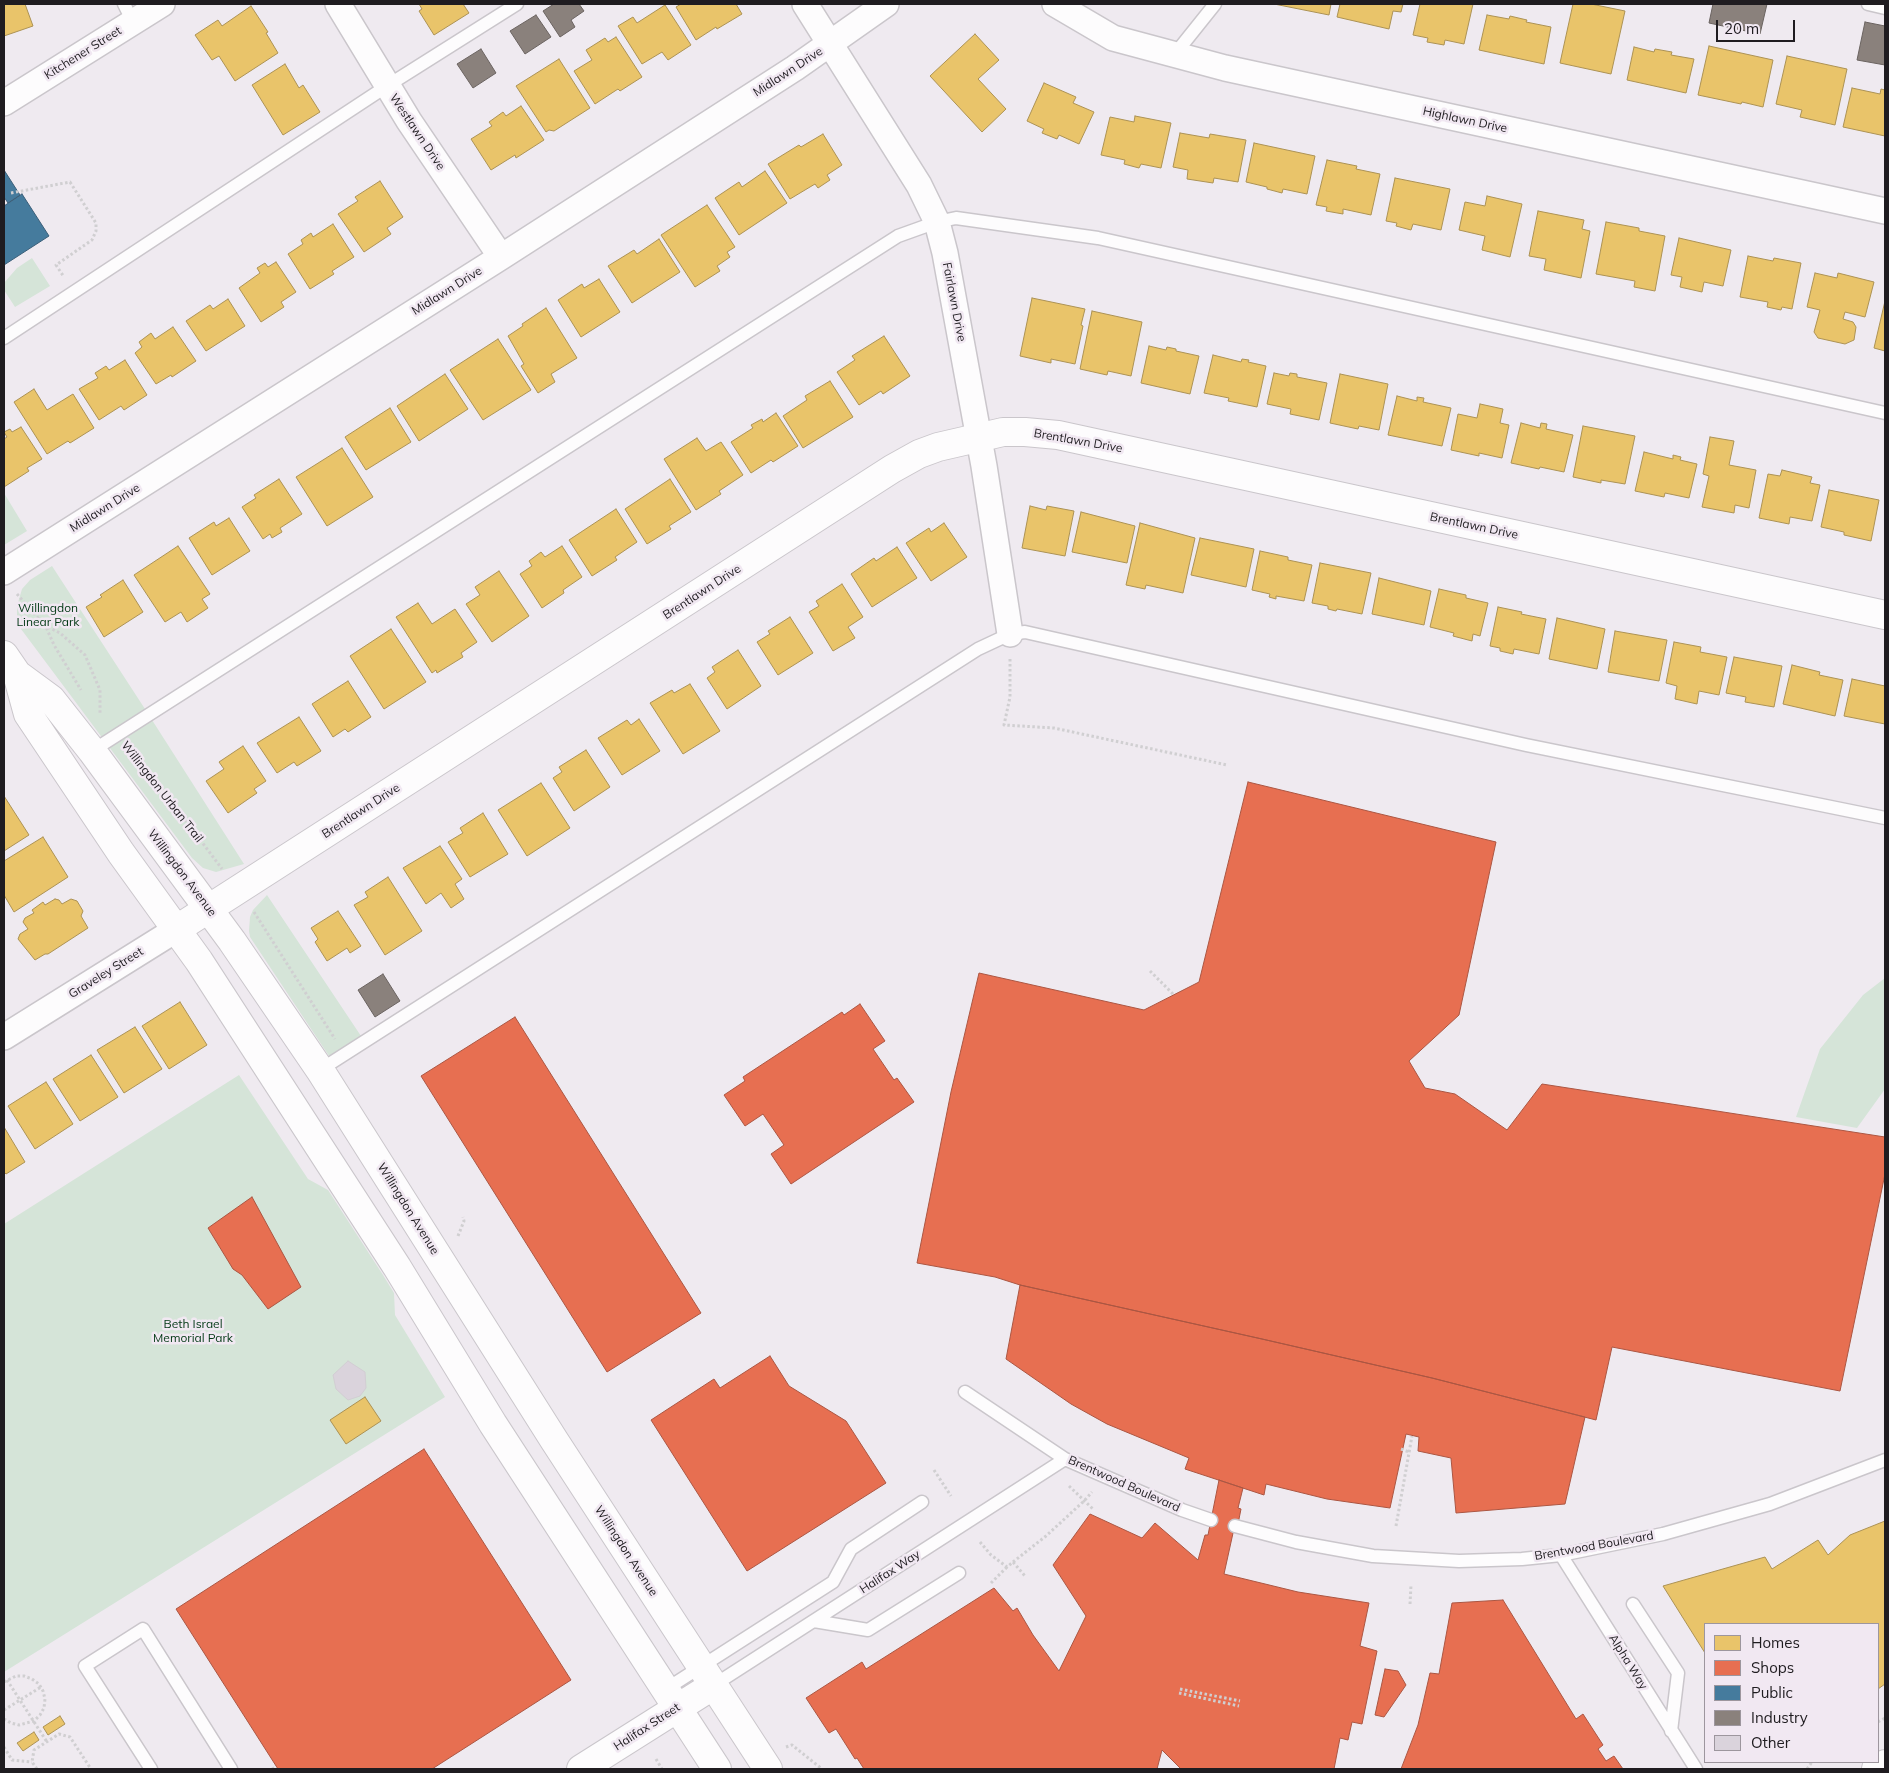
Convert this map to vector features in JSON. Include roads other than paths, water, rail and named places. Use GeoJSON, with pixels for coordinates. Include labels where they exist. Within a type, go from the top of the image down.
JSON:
{"type":"FeatureCollection","features":[{"type":"Feature","properties":{"kind":"main road","name":"Brentlawn Drive"},"geometry":{"type":"LineString","coordinates":[[209,908],[892,469],[920,454],[938,448],[1003,432],[1058,435],[1885,615]]}},
{"type":"Feature","properties":{"kind":"main road","name":"Willingdon Avenue"},"geometry":{"type":"LineString","coordinates":[[10,665],[51,698],[209,908],[320,1070],[554,1440],[768,1769]]}},
{"type":"Feature","properties":{"kind":"main road","name":"Willingdon Avenue"},"geometry":{"type":"LineString","coordinates":[[10,665],[28,714],[115,846],[176,928],[397,1268],[667,1706],[717,1769]]}},
{"type":"Feature","properties":{"kind":"main road","name":"Graveley Street"},"geometry":{"type":"LineString","coordinates":[[176,928],[209,908]]}},
{"type":"Feature","properties":{"kind":"main road","name":"Halifax Street"},"geometry":{"type":"LineString","coordinates":[[581,1769],[707,1676]]}},
{"type":"Feature","properties":{"kind":"main road"},"geometry":{"type":"LineString","coordinates":[[1876,1769],[1885,1764]]}},
{"type":"Feature","properties":{"kind":"street","name":"Kitchener Street"},"geometry":{"type":"LineString","coordinates":[[4,103],[129,13],[162,4]]}},
{"type":"Feature","properties":{"kind":"street","name":"Westlawn Drive"},"geometry":{"type":"LineString","coordinates":[[338,4],[387,86],[501,257]]}},
{"type":"Feature","properties":{"kind":"street","name":"Fairlawn Drive"},"geometry":{"type":"LineString","coordinates":[[805,4],[920,185],[937,222],[945,253],[984,466],[1010,634]]}},
{"type":"Feature","properties":{"kind":"street","name":"Midlawn Drive"},"geometry":{"type":"LineString","coordinates":[[4,572],[501,257],[831,44],[886,4]]}},
{"type":"Feature","properties":{"kind":"street","name":"Highlawn Drive"},"geometry":{"type":"LineString","coordinates":[[1055,4],[1060,9],[1113,38],[1225,68],[1885,211]]}},
{"type":"Feature","properties":{"kind":"street","name":"Graveley Street"},"geometry":{"type":"LineString","coordinates":[[6,1030],[176,928]]}},
{"type":"Feature","properties":{"kind":"lane"},"geometry":{"type":"LineString","coordinates":[[4,338],[387,86],[517,4]]}},
{"type":"Feature","properties":{"kind":"lane"},"geometry":{"type":"LineString","coordinates":[[1175,54],[1215,4]]}},
{"type":"Feature","properties":{"kind":"lane"},"geometry":{"type":"LineString","coordinates":[[1868,4],[1885,8]]}},
{"type":"Feature","properties":{"kind":"lane"},"geometry":{"type":"LineString","coordinates":[[92,751],[898,236],[937,222],[956,218],[1098,238],[1885,413]]}},
{"type":"Feature","properties":{"kind":"lane"},"geometry":{"type":"LineString","coordinates":[[320,1070],[978,649],[1010,634],[1025,632],[1526,745],[1885,818]]}},
{"type":"Feature","properties":{"kind":"lane","name":"Brentwood Boulevard"},"geometry":{"type":"LineString","coordinates":[[964,1392],[1066,1459],[1182,1510],[1211,1520]]}},
{"type":"Feature","properties":{"kind":"lane","name":"Halifax Way"},"geometry":{"type":"LineString","coordinates":[[707,1676],[814,1621],[1066,1459]]}},
{"type":"Feature","properties":{"kind":"lane","name":"Brentwood Boulevard"},"geometry":{"type":"LineString","coordinates":[[1235,1526],[1296,1542],[1372,1556],[1459,1561],[1522,1559],[1561,1555],[1663,1534],[1770,1504],[1885,1460]]}},
{"type":"Feature","properties":{"kind":"lane"},"geometry":{"type":"LineString","coordinates":[[707,1676],[833,1582],[851,1549],[922,1502]]}},
{"type":"Feature","properties":{"kind":"lane","name":"Alpha Way"},"geometry":{"type":"LineString","coordinates":[[1561,1555],[1696,1769]]}},
{"type":"Feature","properties":{"kind":"lane"},"geometry":{"type":"LineString","coordinates":[[814,1621],[868,1630],[959,1573]]}},
{"type":"Feature","properties":{"kind":"lane"},"geometry":{"type":"LineString","coordinates":[[1633,1604],[1678,1673],[1671,1731]]}},
{"type":"Feature","properties":{"kind":"lane"},"geometry":{"type":"LineString","coordinates":[[151,1769],[85,1666],[144,1629],[231,1769]]}},
{"type":"Feature","properties":{"kind":"park label","name":"Willingdon Linear Park"},"geometry":{"type":"Point","coordinates":[48,615]}},
{"type":"Feature","properties":{"kind":"park label","name":"Beth Israel Memorial Park"},"geometry":{"type":"Point","coordinates":[193,1331]}}]}
